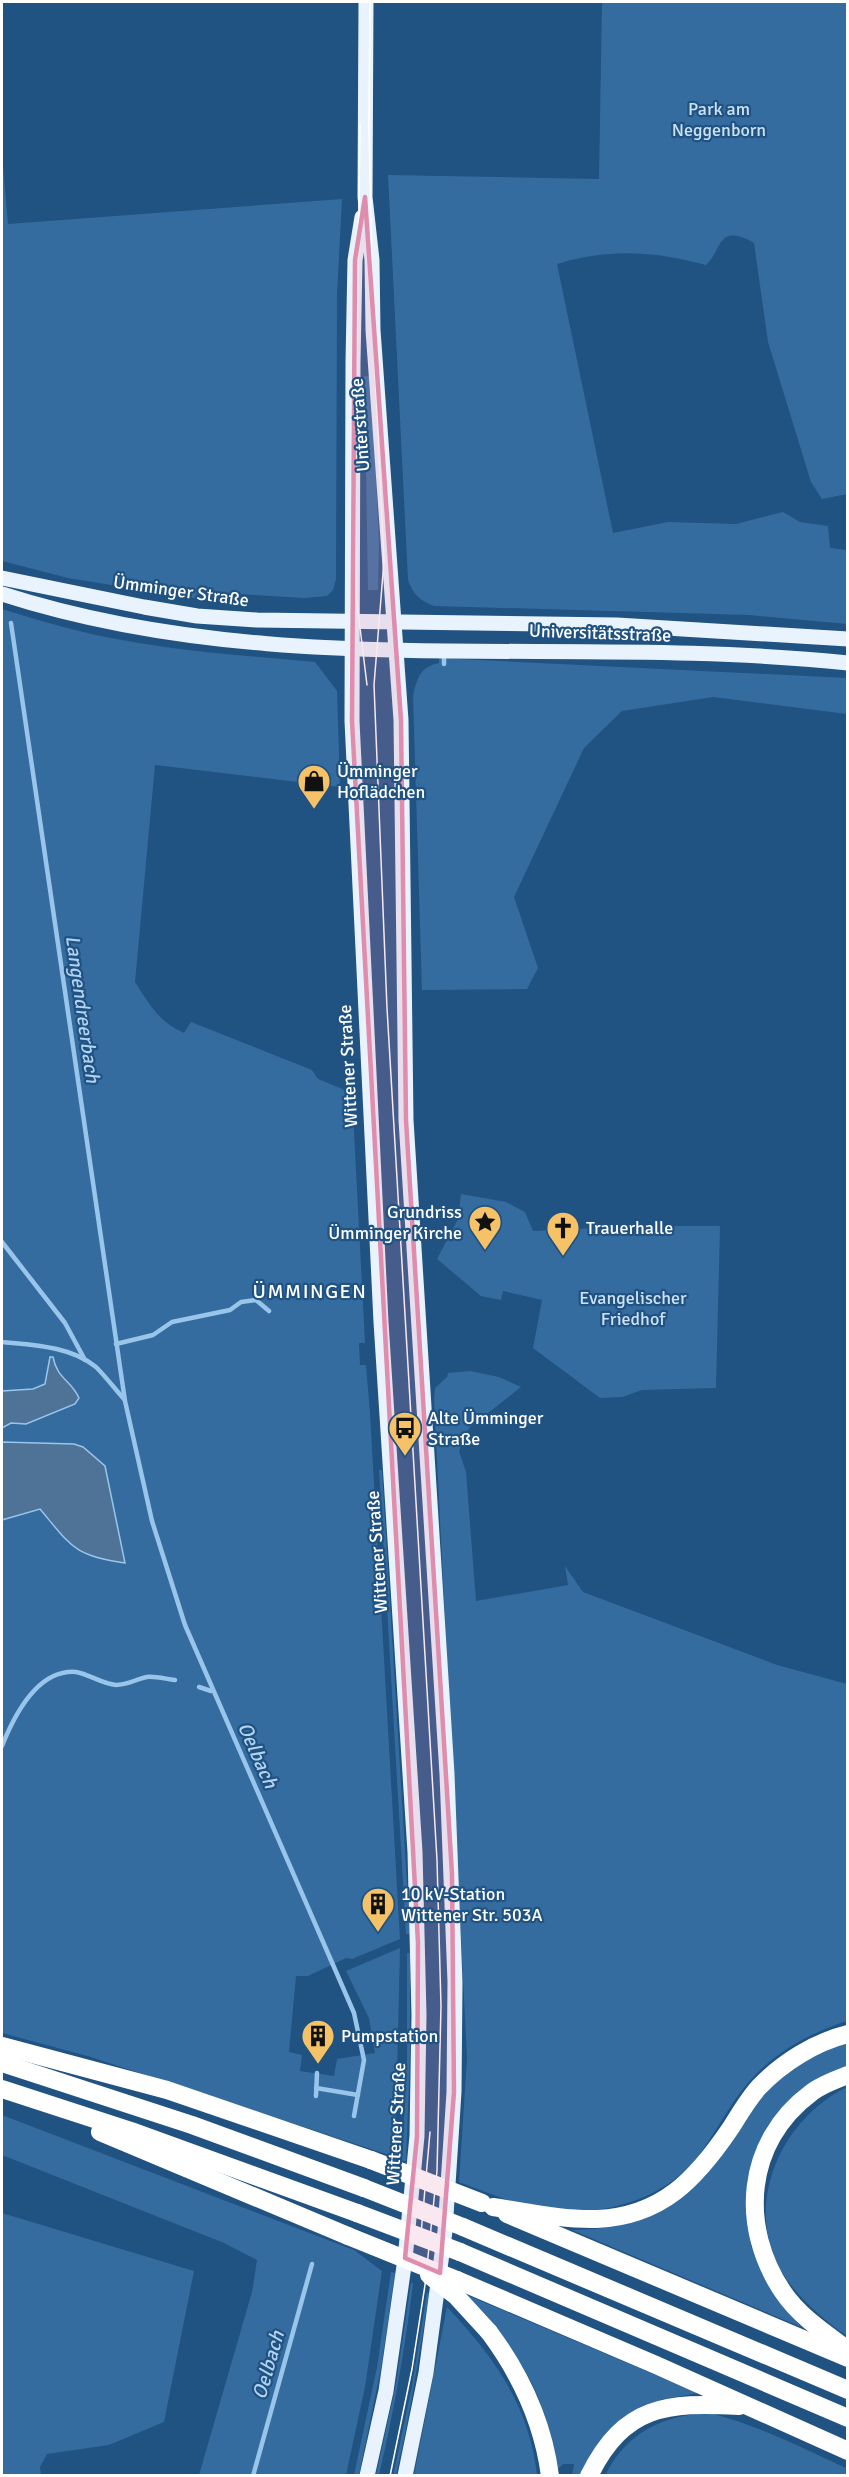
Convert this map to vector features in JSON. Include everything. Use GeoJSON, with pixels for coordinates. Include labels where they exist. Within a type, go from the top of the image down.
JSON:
{"type":"FeatureCollection","features":[{"type":"Feature","properties":{"kind":"highway"},"geometry":{"type":"LineString","coordinates":[[487,2205],[567,2218],[599,2219],[632,2214],[661,2203],[689,2182],[712,2156],[758,2088],[790,2061],[836,2036],[848,2034]]}},
{"type":"Feature","properties":{"kind":"highway"},"geometry":{"type":"LineString","coordinates":[[2,2046],[167,2090],[370,2160],[487,2205],[528,2225],[848,2358]]}},
{"type":"Feature","properties":{"kind":"highway"},"geometry":{"type":"LineString","coordinates":[[2,2062],[171,2118],[364,2188],[463,2227],[848,2390]]}},
{"type":"Feature","properties":{"kind":"highway"},"geometry":{"type":"LineString","coordinates":[[848,2075],[812,2092],[779,2125],[761,2164],[754,2200],[759,2244],[769,2269],[784,2294],[809,2321],[848,2350]]}},
{"type":"Feature","properties":{"kind":"highway"},"geometry":{"type":"LineString","coordinates":[[2,2090],[131,2131],[357,2212],[460,2252],[848,2418]]}},
{"type":"Feature","properties":{"kind":"highway"},"geometry":{"type":"LineString","coordinates":[[2,2090],[457,2280],[848,2451]]}},
{"type":"Feature","properties":{"kind":"highway"},"geometry":{"type":"LineString","coordinates":[[411,2261],[456,2296],[489,2332],[511,2361],[530,2400],[547,2454],[550,2475]]}},
{"type":"Feature","properties":{"kind":"highway"},"geometry":{"type":"LineString","coordinates":[[589,2475],[610,2440],[647,2413],[667,2406],[689,2404],[751,2407]]}},
{"type":"Feature","properties":{"kind":"main road","name":"Unterstraße"},"geometry":{"type":"LineString","coordinates":[[366,2],[365,197],[372,260],[373,330],[396,650]]}},
{"type":"Feature","properties":{"kind":"main road","name":"Unterstraße"},"geometry":{"type":"LineString","coordinates":[[352,622],[355,260],[365,197]]}},
{"type":"Feature","properties":{"kind":"main road","name":"Ümminger Straße"},"geometry":{"type":"LineString","coordinates":[[2,578],[62,592],[197,616],[257,620],[393,621]]}},
{"type":"Feature","properties":{"kind":"main road"},"geometry":{"type":"LineString","coordinates":[[2,594],[87,617],[187,636],[249,644],[352,650]]}},
{"type":"Feature","properties":{"kind":"main road","name":"Universitätsstraße"},"geometry":{"type":"LineString","coordinates":[[393,621],[617,624],[848,639]]}},
{"type":"Feature","properties":{"kind":"main road","name":"Wittener Straße"},"geometry":{"type":"LineString","coordinates":[[352,622],[352,721],[368,1088],[414,1841],[419,2014],[417,2136],[405,2259],[386,2391],[367,2475]]}},
{"type":"Feature","properties":{"kind":"main road","name":"Universitätsstraße"},"geometry":{"type":"LineString","coordinates":[[352,650],[672,654],[848,663]]}},
{"type":"Feature","properties":{"kind":"main road"},"geometry":{"type":"LineString","coordinates":[[396,650],[401,720],[406,1120],[452,1874],[455,2036],[451,2162],[436,2303],[426,2373],[405,2475]]}},
{"type":"Feature","properties":{"kind":"highlighted area"},"geometry":{"type":"Polygon","coordinates":[[[365,197],[401,720],[406,1120],[452,1874],[454,2092],[440,2273],[405,2258],[417,2136],[418,1943],[352,721],[355,260],[365,197]]]}},
{"type":"Feature","properties":{"kind":"green space","name":"Park am Neggenborn"},"geometry":{"type":"Polygon","coordinates":[[[602,2],[847,2],[847,494],[822,499],[811,482],[768,342],[754,243],[742,237],[727,237],[706,265],[650,254],[632,253],[595,255],[557,264],[613,533],[668,522],[736,524],[783,512],[800,522],[828,526],[830,548],[847,550],[847,624],[749,615],[434,606],[418,596],[408,580],[388,175],[599,179],[602,2]]]}},
{"type":"Feature","properties":{"kind":"green space"},"geometry":{"type":"Polygon","coordinates":[[[2,154],[8,224],[342,199],[337,294],[336,579],[333,590],[327,596],[304,598],[238,594],[218,602],[68,578],[2,561],[2,154]]]}},
{"type":"Feature","properties":{"kind":"green space"},"geometry":{"type":"Polygon","coordinates":[[[371,376],[379,540],[378,590],[368,590],[365,411],[361,377],[371,376]]]}},
{"type":"Feature","properties":{"kind":"green space"},"geometry":{"type":"Polygon","coordinates":[[[2,609],[76,630],[146,644],[315,662],[337,691],[340,787],[155,765],[135,982],[161,1018],[184,1033],[191,1022],[312,1070],[318,1079],[352,1093],[365,1343],[359,1343],[360,1365],[366,1365],[370,1413],[400,1939],[352,1959],[346,1958],[308,1976],[296,1976],[289,2052],[302,2055],[300,2071],[334,2076],[337,2059],[375,2053],[369,2018],[346,1971],[400,1948],[395,2157],[91,2057],[2,2033],[2,609]]]}},
{"type":"Feature","properties":{"kind":"green space"},"geometry":{"type":"Polygon","coordinates":[[[439,658],[847,678],[847,714],[713,697],[622,711],[584,748],[514,897],[538,968],[527,989],[422,990],[413,696],[420,674],[427,667],[439,663],[439,658]]]}},
{"type":"Feature","properties":{"kind":"green space","name":"Evangelischer Friedhof"},"geometry":{"type":"Polygon","coordinates":[[[461,1194],[506,1202],[525,1212],[533,1231],[645,1226],[720,1226],[716,1388],[642,1390],[622,1397],[600,1398],[533,1348],[542,1300],[503,1291],[501,1300],[481,1296],[437,1259],[458,1219],[461,1194]]]}},
{"type":"Feature","properties":{"kind":"green space"},"geometry":{"type":"Polygon","coordinates":[[[470,1371],[499,1377],[521,1387],[469,1428],[459,1451],[466,1472],[476,1601],[568,1585],[565,1566],[583,1592],[777,1665],[847,1684],[847,2021],[820,2031],[793,2045],[758,2072],[735,2100],[699,2155],[684,2172],[665,2186],[645,2196],[601,2209],[555,2211],[533,2207],[459,2182],[467,2058],[434,1399],[435,1388],[447,1377],[448,1373],[470,1371]]]}},
{"type":"Feature","properties":{"kind":"green space"},"geometry":{"type":"Polygon","coordinates":[[[379,1470],[382,1470],[410,1934],[406,1934],[379,1470]]]}},
{"type":"Feature","properties":{"kind":"green space"},"geometry":{"type":"Polygon","coordinates":[[[407,1953],[410,1953],[410,2057],[406,2161],[402,2161],[407,2057],[407,1953]]]}},
{"type":"Feature","properties":{"kind":"green space"},"geometry":{"type":"Polygon","coordinates":[[[847,2040],[847,2069],[791,2104],[748,2220],[751,2246],[763,2276],[801,2327],[572,2230],[596,2229],[645,2218],[768,2085],[794,2066],[847,2040]]]}},
{"type":"Feature","properties":{"kind":"green space"},"geometry":{"type":"Polygon","coordinates":[[[847,2087],[847,2336],[815,2311],[787,2280],[773,2253],[766,2226],[767,2198],[773,2170],[785,2145],[802,2122],[823,2102],[847,2087]]]}},
{"type":"Feature","properties":{"kind":"green space"},"geometry":{"type":"Polygon","coordinates":[[[2,2115],[354,2250],[382,2271],[365,2387],[346,2475],[199,2475],[252,2292],[257,2260],[224,2243],[2,2155],[2,2115]]]}},
{"type":"Feature","properties":{"kind":"green space"},"geometry":{"type":"Polygon","coordinates":[[[2,2213],[194,2271],[164,2422],[109,2445],[47,2454],[40,2467],[41,2475],[2,2475],[2,2213]]]}},
{"type":"Feature","properties":{"kind":"green space"},"geometry":{"type":"Polygon","coordinates":[[[391,2272],[395,2273],[381,2368],[359,2475],[354,2475],[377,2367],[391,2272]]]}},
{"type":"Feature","properties":{"kind":"green space"},"geometry":{"type":"Polygon","coordinates":[[[411,2282],[413,2284],[399,2380],[379,2475],[376,2475],[396,2384],[411,2282]]]}},
{"type":"Feature","properties":{"kind":"green space"},"geometry":{"type":"Polygon","coordinates":[[[427,2292],[429,2294],[410,2408],[396,2475],[393,2476],[412,2386],[427,2292]]]}},
{"type":"Feature","properties":{"kind":"green space"},"geometry":{"type":"Polygon","coordinates":[[[462,2293],[698,2393],[660,2400],[642,2409],[581,2475],[572,2475],[574,2464],[563,2464],[557,2470],[545,2415],[526,2372],[499,2334],[462,2293]]]}},
{"type":"Feature","properties":{"kind":"green space"},"geometry":{"type":"Polygon","coordinates":[[[447,2307],[480,2344],[507,2384],[526,2426],[537,2475],[414,2475],[447,2307]]]}},
{"type":"Feature","properties":{"kind":"green space"},"geometry":{"type":"Polygon","coordinates":[[[709,2413],[762,2430],[797,2445],[848,2469],[847,2476],[605,2476],[624,2448],[648,2429],[662,2422],[692,2414],[709,2413]]]}},
{"type":"Feature","properties":{"kind":"shaded area"},"geometry":{"type":"Polygon","coordinates":[[[50,1357],[53,1357],[61,1375],[76,1392],[79,1398],[75,1404],[26,1424],[11,1423],[2,1428],[2,1391],[33,1389],[45,1384],[50,1357]]]}},
{"type":"Feature","properties":{"kind":"shaded area"},"geometry":{"type":"Polygon","coordinates":[[[2,1442],[74,1444],[83,1447],[105,1466],[125,1563],[84,1553],[59,1532],[40,1509],[2,1520],[2,1442]]]}},
{"type":"Feature","properties":{"kind":"waterway","name":"Langendreerbach"},"geometry":{"type":"LineString","coordinates":[[11,623],[125,1401],[152,1521],[185,1625],[354,2013],[364,2060],[354,2116]]}},
{"type":"Feature","properties":{"kind":"waterway"},"geometry":{"type":"LineString","coordinates":[[444,652],[444,664]]}},
{"type":"Feature","properties":{"kind":"waterway"},"geometry":{"type":"LineString","coordinates":[[2,1242],[65,1323],[85,1360]]}},
{"type":"Feature","properties":{"kind":"waterway"},"geometry":{"type":"LineString","coordinates":[[116,1344],[153,1335],[172,1322],[230,1310],[241,1302],[256,1300],[269,1311]]}},
{"type":"Feature","properties":{"kind":"waterway"},"geometry":{"type":"LineString","coordinates":[[2,1342],[51,1348],[86,1360],[96,1367],[124,1399]]}},
{"type":"Feature","properties":{"kind":"waterway"},"geometry":{"type":"LineString","coordinates":[[2,1746],[13,1721],[29,1697],[39,1686],[62,1673],[76,1672],[116,1685],[147,1677],[175,1680]]}},
{"type":"Feature","properties":{"kind":"waterway"},"geometry":{"type":"LineString","coordinates":[[199,1687],[211,1691]]}},
{"type":"Feature","properties":{"kind":"waterway"},"geometry":{"type":"LineString","coordinates":[[347,2032],[361,2038]]}},
{"type":"Feature","properties":{"kind":"waterway"},"geometry":{"type":"LineString","coordinates":[[316,2096],[317,2073]]}},
{"type":"Feature","properties":{"kind":"waterway"},"geometry":{"type":"LineString","coordinates":[[316,2088],[358,2095]]}},
{"type":"Feature","properties":{"kind":"waterway","name":"Oelbach"},"geometry":{"type":"LineString","coordinates":[[253,2476],[312,2264]]}},
{"type":"Feature","properties":{"kind":"tram line"},"geometry":{"type":"LineString","coordinates":[[370,2],[369,125],[373,330],[384,561],[374,685],[387,1008],[437,1860],[441,2006],[437,2171],[425,2285],[412,2369],[390,2476]]}},
{"type":"Feature","properties":{"kind":"tram line"},"geometry":{"type":"LineString","coordinates":[[360,124],[355,490],[356,595],[367,685]]}},
{"type":"Feature","properties":{"kind":"tram line"},"geometry":{"type":"LineString","coordinates":[[421,2234],[430,2132]]}},
{"type":"Feature","properties":{"kind":"place","name":"Ümminger Hoflädchen"},"geometry":{"type":"Point","coordinates":[314,810]}},
{"type":"Feature","properties":{"kind":"place","name":"Grundriss Ümminger Kirche"},"geometry":{"type":"Point","coordinates":[485,1251]}},
{"type":"Feature","properties":{"kind":"place","name":"Trauerhalle"},"geometry":{"type":"Point","coordinates":[563,1257]}},
{"type":"Feature","properties":{"kind":"place","name":"Alte Ümminger Straße"},"geometry":{"type":"Point","coordinates":[405,1457]}},
{"type":"Feature","properties":{"kind":"place","name":"10 kV-Station Wittener Str. 503A"},"geometry":{"type":"Point","coordinates":[378,1933]}},
{"type":"Feature","properties":{"kind":"place","name":"Pumpstation"},"geometry":{"type":"Point","coordinates":[318,2065]}},
{"type":"Feature","properties":{"kind":"district","name":"ÜMMINGEN"},"geometry":{"type":"Point","coordinates":[310,1291]}}]}
